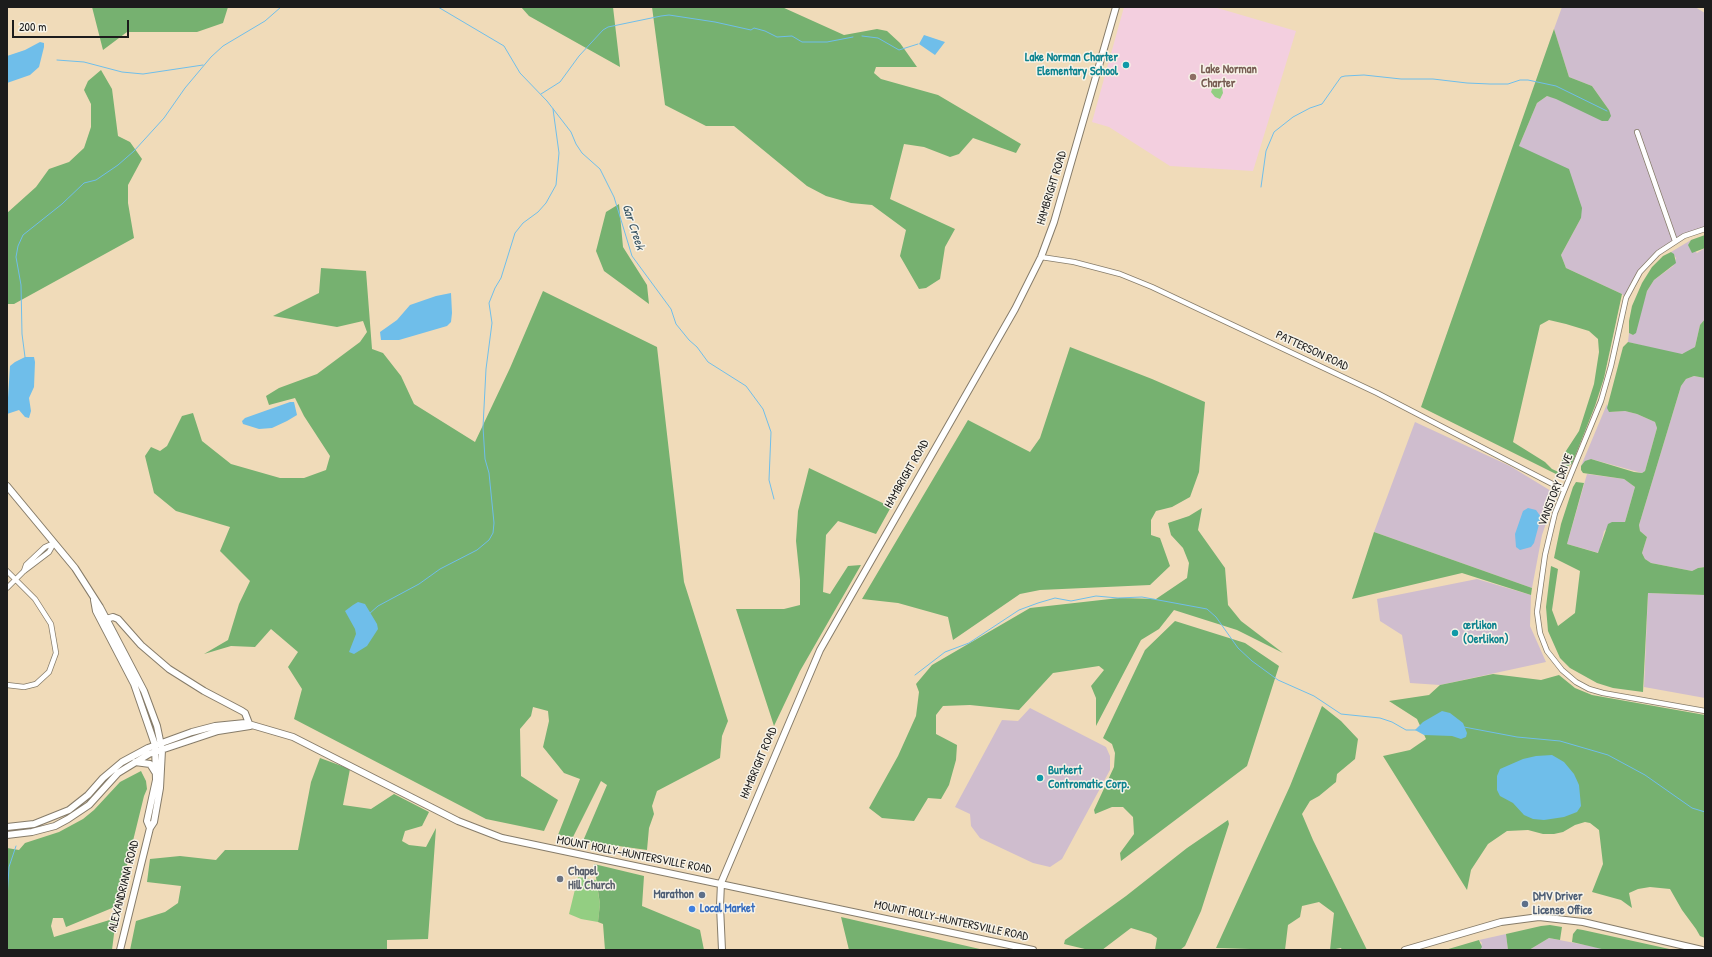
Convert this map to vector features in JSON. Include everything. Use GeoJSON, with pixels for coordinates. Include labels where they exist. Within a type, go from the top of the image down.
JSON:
{"type":"FeatureCollection","features":[{"type":"Feature","properties":{"kind":"main road","name":"HAMBRIGHT ROAD"},"geometry":{"type":"LineString","coordinates":[[722,950],[720,897],[721,883],[820,650],[1015,309],[1041,257],[1054,222],[1116,7]]}},
{"type":"Feature","properties":{"kind":"main road"},"geometry":{"type":"LineString","coordinates":[[7,486],[75,568],[106,619],[144,691],[156,721],[161,743],[159,751]]}},
{"type":"Feature","properties":{"kind":"main road"},"geometry":{"type":"LineString","coordinates":[[94,599],[96,611],[134,684],[155,746],[159,751]]}},
{"type":"Feature","properties":{"kind":"main road"},"geometry":{"type":"LineString","coordinates":[[106,619],[114,617],[118,619],[141,645],[169,669],[204,691],[245,713],[250,726]]}},
{"type":"Feature","properties":{"kind":"main road","name":"MOUNT HOLLY-HUNTERSVILLE ROAD"},"geometry":{"type":"LineString","coordinates":[[7,827],[34,824],[69,810],[88,795],[103,778],[122,762],[161,743],[192,732],[220,725],[245,723],[250,726]]}},
{"type":"Feature","properties":{"kind":"main road","name":"MOUNT HOLLY-HUNTERSVILLE ROAD"},"geometry":{"type":"LineString","coordinates":[[7,835],[37,831],[68,819],[89,805],[118,773],[134,762],[159,751],[218,731],[250,726],[273,730],[293,736],[458,821],[488,834],[519,843],[721,883],[1033,950]]}},
{"type":"Feature","properties":{"kind":"main road","name":"ALEXANDRIANA ROAD"},"geometry":{"type":"LineString","coordinates":[[150,828],[147,821],[156,780],[159,751]]}},
{"type":"Feature","properties":{"kind":"main road","name":"ALEXANDRIANA ROAD"},"geometry":{"type":"LineString","coordinates":[[120,950],[150,828],[154,822],[160,788],[159,751]]}},
{"type":"Feature","properties":{"kind":"main road"},"geometry":{"type":"LineString","coordinates":[[134,762],[150,764],[154,769],[156,780]]}},
{"type":"Feature","properties":{"kind":"main road"},"geometry":{"type":"LineString","coordinates":[[1405,950],[1492,924],[1539,917],[1582,922],[1702,950]]}},
{"type":"Feature","properties":{"kind":"street"},"geometry":{"type":"LineString","coordinates":[[1637,132],[1674,241]]}},
{"type":"Feature","properties":{"kind":"street","name":"VANSTORY DRIVE"},"geometry":{"type":"LineString","coordinates":[[1705,229],[1674,241],[1658,253],[1645,265],[1628,294],[1603,394],[1594,421],[1555,513],[1548,538],[1538,603],[1538,626],[1547,651],[1565,674],[1589,689],[1705,711]]}},
{"type":"Feature","properties":{"kind":"street","name":"PATTERSON ROAD"},"geometry":{"type":"LineString","coordinates":[[1041,257],[1074,262],[1120,274],[1152,287],[1377,393],[1564,490]]}},
{"type":"Feature","properties":{"kind":"street"},"geometry":{"type":"LineString","coordinates":[[7,588],[14,579],[49,552],[54,543]]}},
{"type":"Feature","properties":{"kind":"street"},"geometry":{"type":"LineString","coordinates":[[7,572],[36,599],[51,624],[56,653],[49,672],[36,684],[24,687],[7,685]]}},
{"type":"Feature","properties":{"kind":"shaded area","name":"Lake Norman Charter"},"geometry":{"type":"Polygon","coordinates":[[[1124,7],[1214,7],[1296,31],[1253,171],[1170,166],[1109,127],[1092,122],[1124,7]]]}},
{"type":"Feature","properties":{"kind":"shaded area"},"geometry":{"type":"Polygon","coordinates":[[[1562,7],[1695,7],[1705,13],[1705,229],[1694,232],[1651,259],[1626,298],[1622,294],[1566,268],[1561,255],[1581,218],[1519,146],[1537,103],[1547,96],[1609,110],[1592,86],[1569,77],[1554,29],[1562,7]]]}},
{"type":"Feature","properties":{"kind":"shaded area"},"geometry":{"type":"Polygon","coordinates":[[[1691,240],[1688,245],[1697,253],[1705,248],[1705,319],[1700,325],[1695,347],[1679,355],[1628,342],[1629,333],[1633,335],[1647,291],[1654,280],[1673,266],[1676,258],[1671,252],[1691,240]]]}},
{"type":"Feature","properties":{"kind":"shaded area"},"geometry":{"type":"Polygon","coordinates":[[[1694,376],[1705,378],[1705,567],[1692,571],[1651,563],[1645,559],[1642,553],[1647,537],[1640,531],[1639,525],[1681,386],[1686,379],[1694,376]]]}},
{"type":"Feature","properties":{"kind":"shaded area"},"geometry":{"type":"Polygon","coordinates":[[[1607,404],[1609,412],[1625,411],[1637,414],[1655,422],[1657,428],[1645,471],[1642,473],[1591,459],[1581,466],[1607,404]]]}},
{"type":"Feature","properties":{"kind":"shaded area"},"geometry":{"type":"Polygon","coordinates":[[[1415,422],[1510,466],[1556,494],[1542,535],[1532,588],[1374,532],[1415,422]]]}},
{"type":"Feature","properties":{"kind":"shaded area"},"geometry":{"type":"Polygon","coordinates":[[[1587,474],[1624,479],[1635,487],[1625,522],[1617,522],[1604,531],[1599,553],[1567,544],[1587,474]]]}},
{"type":"Feature","properties":{"kind":"shaded area"},"geometry":{"type":"Polygon","coordinates":[[[1477,579],[1531,595],[1530,626],[1546,662],[1440,685],[1410,683],[1402,635],[1380,621],[1377,599],[1477,579]]]}},
{"type":"Feature","properties":{"kind":"shaded area"},"geometry":{"type":"Polygon","coordinates":[[[1648,593],[1705,595],[1705,698],[1644,687],[1648,593]]]}},
{"type":"Feature","properties":{"kind":"shaded area"},"geometry":{"type":"Polygon","coordinates":[[[1030,708],[1106,747],[1110,756],[1110,770],[1062,859],[1050,867],[1033,863],[980,838],[971,826],[970,814],[955,807],[1002,720],[1018,721],[1030,708]]]}},
{"type":"Feature","properties":{"kind":"shaded area"},"geometry":{"type":"Polygon","coordinates":[[[1506,934],[1508,950],[1479,950],[1482,943],[1479,940],[1506,934]]]}},
{"type":"Feature","properties":{"kind":"shaded area"},"geometry":{"type":"Polygon","coordinates":[[[1549,938],[1606,949],[1529,950],[1549,938]]]}},
{"type":"Feature","properties":{"kind":"green space"},"geometry":{"type":"Polygon","coordinates":[[[92,7],[228,7],[223,23],[197,32],[127,32],[103,50],[92,7]]]}},
{"type":"Feature","properties":{"kind":"green space"},"geometry":{"type":"Polygon","coordinates":[[[521,7],[613,7],[620,67],[529,16],[521,7]]]}},
{"type":"Feature","properties":{"kind":"green space"},"geometry":{"type":"Polygon","coordinates":[[[652,7],[782,7],[844,35],[877,29],[887,31],[900,43],[917,67],[876,67],[874,73],[881,79],[938,95],[1021,144],[1016,153],[973,138],[959,154],[950,157],[924,147],[904,144],[890,199],[955,229],[945,247],[940,279],[926,288],[919,289],[900,256],[906,230],[872,205],[851,203],[826,196],[807,186],[734,126],[706,126],[665,105],[652,7]]]}},
{"type":"Feature","properties":{"kind":"green space"},"geometry":{"type":"Polygon","coordinates":[[[1554,29],[1569,77],[1592,86],[1609,110],[1611,116],[1608,121],[1602,121],[1547,96],[1537,103],[1519,146],[1569,169],[1582,208],[1581,218],[1561,255],[1566,268],[1622,294],[1604,378],[1595,406],[1572,464],[1566,467],[1562,465],[1562,457],[1579,431],[1594,384],[1599,352],[1598,339],[1589,331],[1566,324],[1549,320],[1540,325],[1513,442],[1545,462],[1552,469],[1565,475],[1564,478],[1421,407],[1554,29]]]}},
{"type":"Feature","properties":{"kind":"green space"},"geometry":{"type":"Polygon","coordinates":[[[101,70],[112,89],[118,136],[130,142],[142,159],[128,185],[128,203],[134,238],[14,304],[7,304],[7,213],[36,187],[49,169],[69,162],[84,148],[91,127],[91,104],[84,90],[88,81],[101,70]]]}},
{"type":"Feature","properties":{"kind":"green space"},"geometry":{"type":"Polygon","coordinates":[[[1215,86],[1222,87],[1223,93],[1220,99],[1215,97],[1211,92],[1215,86]]]}},
{"type":"Feature","properties":{"kind":"green space"},"geometry":{"type":"Polygon","coordinates":[[[619,204],[623,247],[647,285],[649,304],[604,271],[596,251],[606,212],[619,204]]]}},
{"type":"Feature","properties":{"kind":"green space"},"geometry":{"type":"Polygon","coordinates":[[[1705,235],[1705,248],[1692,253],[1688,245],[1691,240],[1705,235]]]}},
{"type":"Feature","properties":{"kind":"green space"},"geometry":{"type":"Polygon","coordinates":[[[1671,252],[1674,254],[1676,263],[1654,280],[1647,291],[1636,333],[1633,335],[1629,333],[1629,321],[1632,306],[1642,283],[1652,267],[1663,256],[1671,252]]]}},
{"type":"Feature","properties":{"kind":"green space"},"geometry":{"type":"Polygon","coordinates":[[[321,268],[366,271],[372,349],[383,353],[401,376],[414,404],[475,442],[510,368],[543,291],[657,347],[684,582],[728,721],[722,736],[720,758],[657,791],[652,806],[654,814],[649,828],[647,850],[583,841],[607,785],[601,781],[573,837],[558,835],[580,779],[564,773],[543,747],[549,721],[548,711],[533,707],[531,716],[520,729],[521,776],[558,800],[544,831],[486,819],[294,719],[302,689],[288,667],[298,652],[271,629],[255,647],[231,646],[204,654],[228,640],[239,604],[250,581],[220,551],[230,527],[176,511],[154,493],[145,456],[151,447],[160,451],[167,446],[182,416],[193,413],[202,441],[231,464],[280,478],[304,478],[326,470],[330,456],[304,416],[295,398],[269,405],[266,396],[279,388],[317,374],[360,342],[367,332],[363,321],[337,327],[273,316],[319,293],[321,268]]]}},
{"type":"Feature","properties":{"kind":"green space"},"geometry":{"type":"Polygon","coordinates":[[[1705,319],[1705,378],[1694,376],[1686,379],[1681,386],[1639,525],[1640,531],[1647,537],[1642,553],[1645,559],[1651,563],[1692,571],[1705,567],[1705,595],[1648,593],[1643,692],[1613,688],[1597,683],[1570,668],[1560,658],[1548,631],[1546,607],[1551,566],[1558,569],[1552,610],[1558,626],[1575,613],[1580,571],[1554,558],[1561,524],[1576,482],[1584,483],[1567,544],[1598,553],[1608,524],[1612,522],[1625,522],[1635,487],[1624,479],[1583,473],[1581,470],[1581,466],[1585,461],[1591,459],[1634,472],[1642,473],[1645,471],[1657,428],[1655,422],[1637,414],[1625,411],[1609,412],[1607,408],[1623,347],[1628,342],[1682,354],[1695,347],[1700,325],[1705,319]]]}},
{"type":"Feature","properties":{"kind":"green space"},"geometry":{"type":"Polygon","coordinates":[[[1070,347],[1152,379],[1205,402],[1199,472],[1190,497],[1172,507],[1156,511],[1151,520],[1151,535],[1160,538],[1170,566],[1150,585],[1040,590],[1020,594],[953,640],[948,617],[898,603],[862,599],[968,420],[1030,452],[1040,438],[1070,347]]]}},
{"type":"Feature","properties":{"kind":"green space"},"geometry":{"type":"Polygon","coordinates":[[[809,468],[891,507],[876,534],[838,521],[826,535],[823,592],[830,594],[848,566],[861,565],[800,671],[774,726],[736,609],[784,609],[800,605],[800,580],[796,541],[798,511],[809,468]]]}},
{"type":"Feature","properties":{"kind":"green space"},"geometry":{"type":"Polygon","coordinates":[[[1202,508],[1198,530],[1225,568],[1228,605],[1241,621],[1283,653],[1237,630],[1174,610],[1159,629],[1141,640],[1096,726],[1096,698],[1091,686],[1104,670],[1099,666],[1053,673],[1019,710],[970,705],[943,706],[936,715],[936,734],[957,745],[956,760],[949,785],[941,799],[928,798],[914,821],[882,818],[869,808],[898,756],[916,716],[919,692],[916,684],[932,665],[1030,608],[1119,598],[1156,599],[1187,578],[1189,563],[1183,548],[1171,535],[1168,523],[1189,516],[1202,508]]]}},
{"type":"Feature","properties":{"kind":"green space"},"geometry":{"type":"Polygon","coordinates":[[[1374,532],[1532,588],[1531,595],[1462,573],[1352,599],[1374,532]]]}},
{"type":"Feature","properties":{"kind":"green space"},"geometry":{"type":"Polygon","coordinates":[[[1175,621],[1245,643],[1279,666],[1247,766],[1121,861],[1120,853],[1134,834],[1133,817],[1123,807],[1112,807],[1095,814],[1094,810],[1114,767],[1115,753],[1112,744],[1103,738],[1145,650],[1175,621]]]}},
{"type":"Feature","properties":{"kind":"green space"},"geometry":{"type":"Polygon","coordinates":[[[1493,674],[1541,680],[1559,675],[1575,688],[1592,695],[1705,715],[1705,938],[1700,936],[1670,889],[1650,887],[1638,889],[1629,893],[1632,908],[1621,900],[1592,892],[1603,864],[1599,830],[1590,823],[1585,822],[1575,825],[1563,832],[1554,834],[1543,834],[1528,830],[1507,831],[1488,844],[1471,870],[1467,890],[1383,756],[1410,750],[1426,739],[1417,719],[1389,701],[1429,695],[1440,685],[1493,674]]]}},
{"type":"Feature","properties":{"kind":"green space"},"geometry":{"type":"Polygon","coordinates":[[[1322,706],[1341,721],[1358,739],[1355,759],[1337,774],[1336,782],[1319,796],[1310,801],[1302,814],[1313,840],[1367,950],[1342,950],[1341,948],[1330,950],[1334,913],[1319,902],[1302,906],[1300,917],[1288,925],[1285,950],[1216,948],[1290,786],[1322,706]]]}},
{"type":"Feature","properties":{"kind":"green space"},"geometry":{"type":"Polygon","coordinates":[[[320,758],[350,769],[343,805],[371,809],[394,794],[429,812],[422,826],[405,831],[402,841],[409,845],[426,847],[436,828],[428,939],[387,940],[387,950],[130,950],[136,921],[165,912],[178,903],[181,886],[147,882],[150,859],[180,856],[216,860],[225,850],[298,850],[311,782],[320,758]]]}},
{"type":"Feature","properties":{"kind":"green space"},"geometry":{"type":"Polygon","coordinates":[[[141,771],[146,781],[147,789],[117,906],[66,927],[63,918],[53,918],[51,926],[54,937],[116,918],[112,950],[7,950],[7,848],[19,850],[25,843],[59,832],[83,819],[94,810],[120,782],[141,771]]]}},
{"type":"Feature","properties":{"kind":"green space"},"geometry":{"type":"Polygon","coordinates":[[[1228,820],[1229,824],[1201,911],[1185,946],[1180,950],[1155,950],[1157,938],[1151,934],[1131,928],[1102,950],[1089,950],[1064,944],[1065,940],[1126,896],[1187,848],[1228,820]]]}},
{"type":"Feature","properties":{"kind":"green space"},"geometry":{"type":"Polygon","coordinates":[[[594,864],[644,876],[642,906],[700,930],[704,950],[605,950],[603,924],[598,922],[600,904],[594,864]]]}},
{"type":"Feature","properties":{"kind":"green space"},"geometry":{"type":"Polygon","coordinates":[[[578,877],[596,880],[600,904],[598,922],[581,919],[569,914],[578,877]]]}},
{"type":"Feature","properties":{"kind":"green space"},"geometry":{"type":"Polygon","coordinates":[[[841,917],[984,950],[849,950],[841,917]]]}},
{"type":"Feature","properties":{"kind":"green space"},"geometry":{"type":"Polygon","coordinates":[[[1550,925],[1562,927],[1560,940],[1549,938],[1529,950],[1508,950],[1506,934],[1550,925]]]}},
{"type":"Feature","properties":{"kind":"green space"},"geometry":{"type":"Polygon","coordinates":[[[1577,929],[1674,950],[1606,950],[1572,942],[1573,934],[1577,929]]]}},
{"type":"Feature","properties":{"kind":"green space"},"geometry":{"type":"Polygon","coordinates":[[[1479,940],[1482,947],[1480,950],[1445,950],[1479,940]]]}},
{"type":"Feature","properties":{"kind":"water"},"geometry":{"type":"Polygon","coordinates":[[[924,35],[945,42],[935,55],[919,44],[924,35]]]}},
{"type":"Feature","properties":{"kind":"water"},"geometry":{"type":"Polygon","coordinates":[[[40,42],[44,43],[44,47],[39,67],[30,75],[7,83],[7,56],[25,50],[40,42]]]}},
{"type":"Feature","properties":{"kind":"water"},"geometry":{"type":"Polygon","coordinates":[[[451,293],[451,322],[447,326],[399,340],[381,340],[380,332],[397,320],[410,305],[436,296],[451,293]]]}},
{"type":"Feature","properties":{"kind":"water"},"geometry":{"type":"Polygon","coordinates":[[[25,357],[34,357],[35,362],[34,387],[29,398],[31,411],[29,418],[25,417],[19,410],[7,414],[10,366],[25,357]]]}},
{"type":"Feature","properties":{"kind":"water"},"geometry":{"type":"Polygon","coordinates":[[[290,402],[294,402],[297,415],[287,421],[272,428],[259,429],[243,424],[242,421],[245,418],[290,402]]]}},
{"type":"Feature","properties":{"kind":"water"},"geometry":{"type":"Polygon","coordinates":[[[1528,508],[1536,510],[1541,517],[1534,543],[1531,547],[1520,550],[1516,547],[1515,534],[1523,511],[1528,508]]]}},
{"type":"Feature","properties":{"kind":"water"},"geometry":{"type":"Polygon","coordinates":[[[358,602],[365,604],[377,624],[378,629],[367,646],[354,654],[349,652],[356,634],[355,629],[345,611],[358,602]]]}},
{"type":"Feature","properties":{"kind":"water"},"geometry":{"type":"Polygon","coordinates":[[[1442,711],[1450,713],[1463,723],[1467,733],[1466,737],[1461,739],[1452,736],[1424,735],[1415,730],[1423,722],[1442,711]]]}},
{"type":"Feature","properties":{"kind":"water"},"geometry":{"type":"Polygon","coordinates":[[[1552,755],[1564,762],[1574,774],[1579,785],[1581,806],[1577,812],[1564,817],[1544,820],[1533,819],[1524,815],[1513,803],[1500,796],[1497,790],[1497,776],[1500,769],[1523,759],[1552,755]]]}},
{"type":"Feature","properties":{"kind":"waterway"},"geometry":{"type":"LineString","coordinates":[[25,357],[22,334],[21,285],[16,257],[18,246],[23,235],[62,204],[84,183],[96,180],[118,165],[134,151],[164,118],[185,88],[211,57],[223,46],[265,21],[281,7]]}},
{"type":"Feature","properties":{"kind":"waterway","name":"Gar Creek"},"geometry":{"type":"LineString","coordinates":[[438,7],[504,46],[520,73],[547,101],[571,132],[582,153],[600,169],[614,197],[632,256],[671,309],[676,324],[697,347],[708,362],[746,386],[763,409],[771,432],[769,480],[774,499]]}},
{"type":"Feature","properties":{"kind":"waterway"},"geometry":{"type":"LineString","coordinates":[[541,94],[560,82],[579,56],[603,30],[608,27],[661,16],[669,15],[715,22],[751,30],[754,28],[765,31],[777,37],[792,36],[802,42],[827,42],[853,37]]}},
{"type":"Feature","properties":{"kind":"waterway"},"geometry":{"type":"LineString","coordinates":[[862,36],[878,38],[899,50],[918,44]]}},
{"type":"Feature","properties":{"kind":"waterway"},"geometry":{"type":"LineString","coordinates":[[57,60],[84,62],[122,72],[143,74],[203,65]]}},
{"type":"Feature","properties":{"kind":"waterway"},"geometry":{"type":"LineString","coordinates":[[1261,187],[1266,151],[1274,132],[1293,117],[1310,108],[1322,104],[1341,77],[1345,76],[1364,75],[1401,79],[1433,79],[1490,84],[1508,84],[1520,80],[1528,80],[1556,86],[1607,111]]}},
{"type":"Feature","properties":{"kind":"waterway"},"geometry":{"type":"LineString","coordinates":[[369,614],[378,606],[419,584],[440,569],[477,550],[489,540],[493,533],[494,523],[489,473],[485,459],[483,427],[486,369],[492,323],[489,303],[501,278],[515,233],[523,223],[538,212],[546,203],[556,185],[559,153],[553,109]]}},
{"type":"Feature","properties":{"kind":"waterway"},"geometry":{"type":"LineString","coordinates":[[915,675],[945,652],[969,643],[1019,610],[1038,603],[1055,598],[1071,601],[1096,596],[1118,598],[1142,597],[1207,609],[1216,617],[1238,648],[1252,661],[1278,680],[1314,696],[1341,714],[1380,718],[1392,722],[1406,730],[1416,730]]}},
{"type":"Feature","properties":{"kind":"waterway"},"geometry":{"type":"LineString","coordinates":[[1464,727],[1517,737],[1560,741],[1608,755],[1645,775],[1692,808],[1705,812]]}},
{"type":"Feature","properties":{"kind":"waterway"},"geometry":{"type":"LineString","coordinates":[[7,899],[9,867],[16,846]]}},
{"type":"Feature","properties":{"kind":"place","name":"Lake Norman Charter Elementary School"},"geometry":{"type":"Point","coordinates":[1126,65]}},
{"type":"Feature","properties":{"kind":"place","name":"Lake Norman Charter"},"geometry":{"type":"Point","coordinates":[1193,77]}},
{"type":"Feature","properties":{"kind":"place","name":"œrlikon (Oerlikon)"},"geometry":{"type":"Point","coordinates":[1455,633]}},
{"type":"Feature","properties":{"kind":"place","name":"Burkert Contromatic Corp."},"geometry":{"type":"Point","coordinates":[1040,778]}},
{"type":"Feature","properties":{"kind":"place","name":"Chapel Hill Church"},"geometry":{"type":"Point","coordinates":[560,879]}},
{"type":"Feature","properties":{"kind":"place","name":"Marathon"},"geometry":{"type":"Point","coordinates":[702,895]}},
{"type":"Feature","properties":{"kind":"place","name":"DMV Driver License Office"},"geometry":{"type":"Point","coordinates":[1525,904]}},
{"type":"Feature","properties":{"kind":"place","name":"Local Market"},"geometry":{"type":"Point","coordinates":[692,909]}}]}
